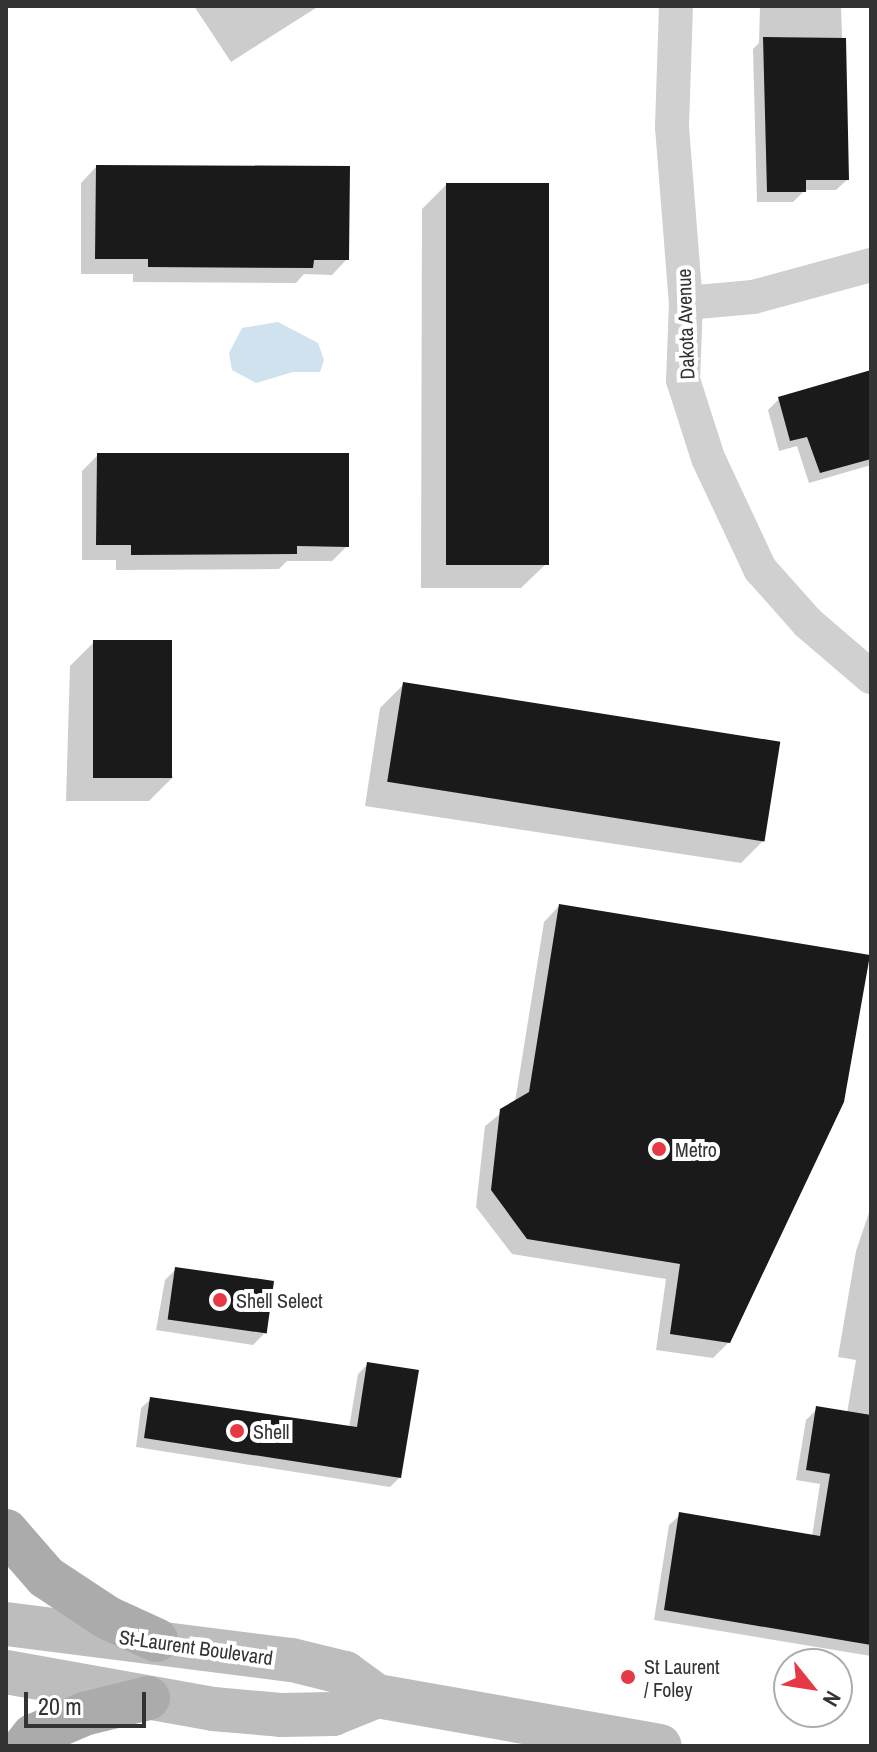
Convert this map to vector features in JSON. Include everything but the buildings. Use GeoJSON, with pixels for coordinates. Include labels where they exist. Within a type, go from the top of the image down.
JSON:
{"type":"FeatureCollection","features":[{"type":"Feature","properties":{"kind":"main road"},"geometry":{"type":"LineString","coordinates":[[6,1531],[46,1577],[108,1618],[156,1640]]}},
{"type":"Feature","properties":{"kind":"main road"},"geometry":{"type":"LineString","coordinates":[[25,1746],[33,1736],[84,1714],[148,1698]]}},
{"type":"Feature","properties":{"kind":"street","name":"Dakota Avenue"},"geometry":{"type":"LineString","coordinates":[[676,6],[672,127],[686,303],[683,380],[708,458],[760,569],[808,623],[871,677]]}},
{"type":"Feature","properties":{"kind":"street"},"geometry":{"type":"LineString","coordinates":[[686,303],[753,297],[871,265]]}},
{"type":"Feature","properties":{"kind":"street","name":"St-Laurent Boulevard"},"geometry":{"type":"LineString","coordinates":[[6,1624],[156,1640],[345,1673],[377,1696],[660,1746]]}},
{"type":"Feature","properties":{"kind":"street"},"geometry":{"type":"LineString","coordinates":[[6,1672],[148,1698],[281,1715],[333,1714],[377,1696]]}},
{"type":"Feature","properties":{"kind":"water"},"geometry":{"type":"Polygon","coordinates":[[[278,322],[318,343],[324,360],[320,372],[293,372],[256,383],[232,370],[229,353],[242,328],[278,322]]]}},
{"type":"Feature","properties":{"kind":"place","name":"Metro"},"geometry":{"type":"Point","coordinates":[659,1149]}},
{"type":"Feature","properties":{"kind":"place","name":"Shell Select"},"geometry":{"type":"Point","coordinates":[220,1300]}},
{"type":"Feature","properties":{"kind":"place","name":"Shell"},"geometry":{"type":"Point","coordinates":[237,1431]}},
{"type":"Feature","properties":{"kind":"place","name":"St Laurent / Foley"},"geometry":{"type":"Point","coordinates":[628,1677]}}]}
